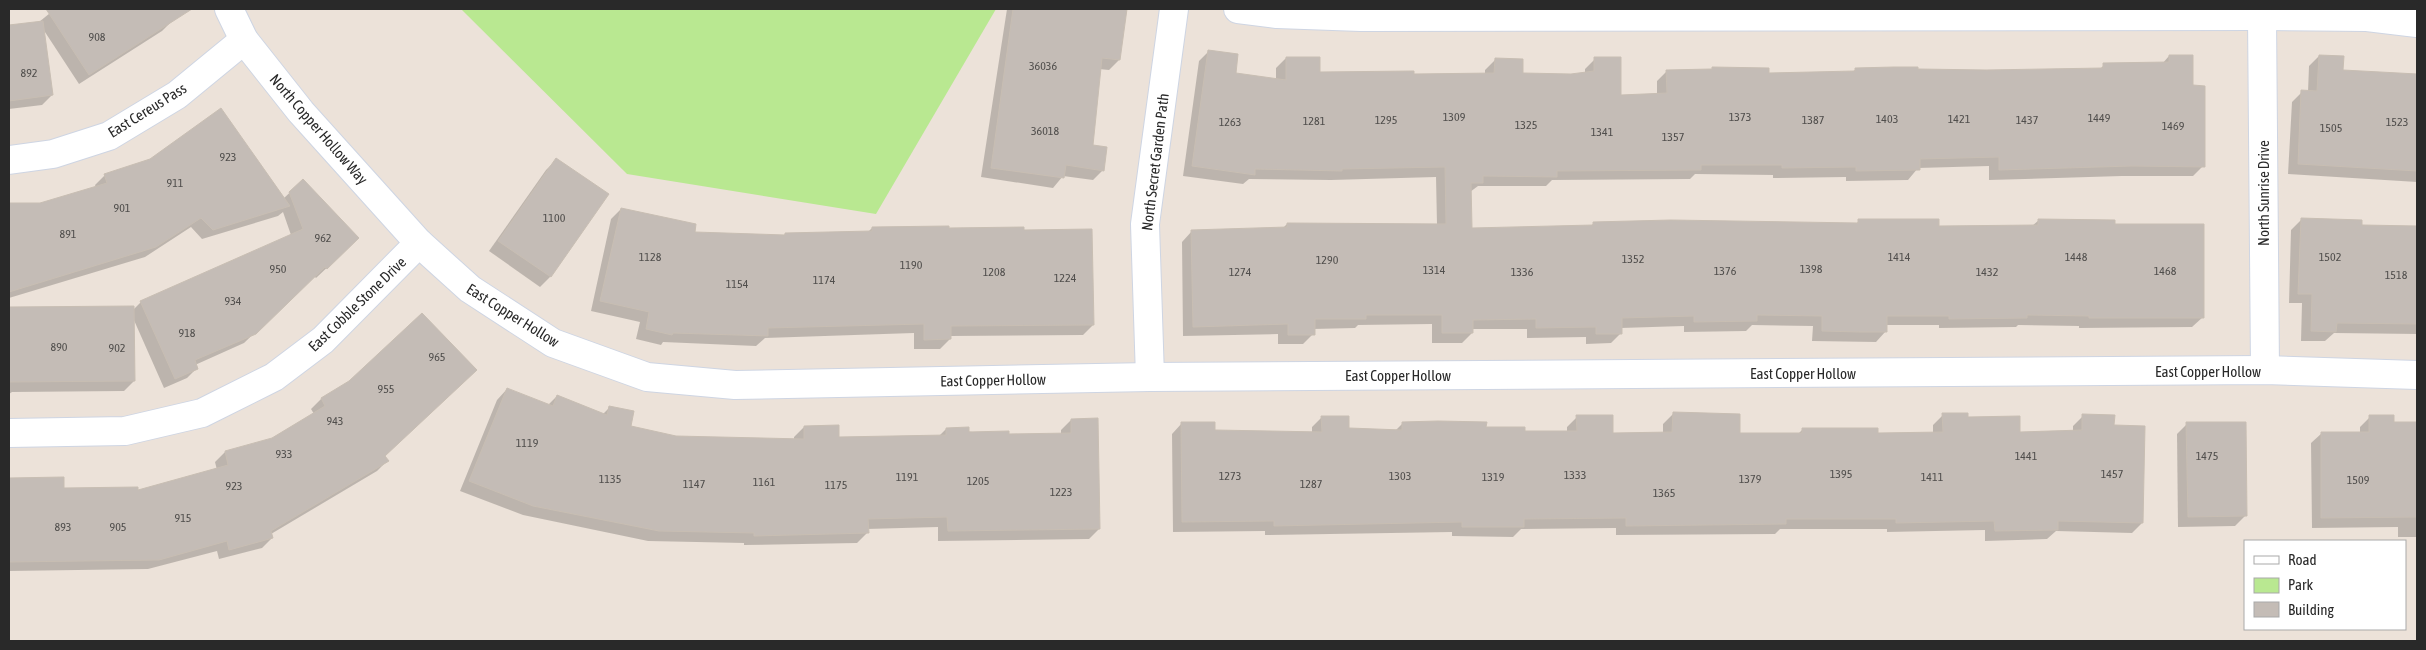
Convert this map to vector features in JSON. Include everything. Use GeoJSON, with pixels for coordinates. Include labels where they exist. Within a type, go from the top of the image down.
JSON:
{"type":"FeatureCollection","features":[{"type":"Feature","properties":{"kind":"street","name":"North Copper Hollow Way"},"geometry":{"type":"LineString","coordinates":[[229,9],[244,40],[301,112],[419,243]]}},
{"type":"Feature","properties":{"kind":"street","name":"North Secret Garden Path"},"geometry":{"type":"LineString","coordinates":[[1150,377],[1145,224],[1174,9]]}},
{"type":"Feature","properties":{"kind":"street"},"geometry":{"type":"LineString","coordinates":[[1238,9],[1277,14],[1370,17],[1936,13],[2367,17],[2417,23]]}},
{"type":"Feature","properties":{"kind":"street","name":"North Sunrise Drive"},"geometry":{"type":"LineString","coordinates":[[2262,16],[2265,370]]}},
{"type":"Feature","properties":{"kind":"street","name":"East Cereus Pass"},"geometry":{"type":"LineString","coordinates":[[9,160],[53,154],[110,136],[177,95],[244,40]]}},
{"type":"Feature","properties":{"kind":"street","name":"East Copper Hollow"},"geometry":{"type":"LineString","coordinates":[[419,243],[470,289],[552,343],[647,377],[735,384],[1150,377],[2265,370],[2417,374]]}},
{"type":"Feature","properties":{"kind":"street","name":"East Cobble Stone Drive"},"geometry":{"type":"LineString","coordinates":[[9,433],[125,431],[202,413],[274,377],[324,340],[419,243]]}},
{"type":"Feature","properties":{"kind":"green space"},"geometry":{"type":"Polygon","coordinates":[[[461,9],[996,9],[876,214],[627,174],[461,9]]]}},
{"type":"Feature","properties":{"kind":"building"},"geometry":{"type":"Polygon","coordinates":[[[46,9],[192,9],[89,75],[46,9]]]}},
{"type":"Feature","properties":{"kind":"building"},"geometry":{"type":"Polygon","coordinates":[[[1013,9],[1127,9],[1120,60],[1102,58],[1093,145],[1107,147],[1104,171],[1066,165],[1064,178],[991,168],[1013,9]]]}},
{"type":"Feature","properties":{"kind":"building"},"geometry":{"type":"Polygon","coordinates":[[[43,21],[53,95],[9,101],[9,25],[43,21]]]}},
{"type":"Feature","properties":{"kind":"building"},"geometry":{"type":"Polygon","coordinates":[[[1208,50],[1238,54],[1236,73],[1286,80],[1286,57],[1320,57],[1320,72],[1414,71],[1414,74],[1494,73],[1495,58],[1523,59],[1523,73],[1571,74],[1594,71],[1594,57],[1621,57],[1621,95],[1667,93],[1666,70],[1712,69],[1712,67],[1769,68],[1769,73],[1855,71],[1855,68],[1894,67],[1986,70],[2103,68],[2103,63],[2169,62],[2169,55],[2193,55],[2193,85],[2205,86],[2205,167],[2132,166],[1999,170],[1999,157],[1920,159],[1920,170],[1856,171],[1856,167],[1782,168],[1782,165],[1701,165],[1701,170],[1557,171],[1557,177],[1483,176],[1483,183],[1471,183],[1472,228],[1593,225],[1593,222],[1671,220],[1858,223],[1858,219],[1939,219],[1939,226],[2038,225],[2038,219],[2115,220],[2115,224],[2204,224],[2204,318],[2089,318],[2089,316],[2027,315],[2027,318],[1949,319],[1949,316],[1887,316],[1887,332],[1822,331],[1822,316],[1757,315],[1757,321],[1694,322],[1694,316],[1622,318],[1622,334],[1596,334],[1596,327],[1536,328],[1536,319],[1473,320],[1473,333],[1442,333],[1442,315],[1366,315],[1366,319],[1315,319],[1315,335],[1288,335],[1288,324],[1193,327],[1191,230],[1287,227],[1287,223],[1446,224],[1445,167],[1342,169],[1342,171],[1255,169],[1255,175],[1192,166],[1208,50]]]}},
{"type":"Feature","properties":{"kind":"building"},"geometry":{"type":"Polygon","coordinates":[[[2319,55],[2344,56],[2343,70],[2417,74],[2417,171],[2298,164],[2301,90],[2317,91],[2319,55]]]}},
{"type":"Feature","properties":{"kind":"building"},"geometry":{"type":"Polygon","coordinates":[[[221,108],[290,206],[213,230],[201,218],[156,247],[9,292],[9,203],[40,203],[107,183],[104,174],[150,159],[221,108]]]}},
{"type":"Feature","properties":{"kind":"building"},"geometry":{"type":"Polygon","coordinates":[[[556,158],[609,194],[551,277],[498,241],[556,158]]]}},
{"type":"Feature","properties":{"kind":"building"},"geometry":{"type":"Polygon","coordinates":[[[303,179],[359,238],[327,269],[325,267],[256,334],[195,360],[198,369],[175,379],[140,301],[303,229],[289,192],[303,179]]]}},
{"type":"Feature","properties":{"kind":"building"},"geometry":{"type":"Polygon","coordinates":[[[621,208],[696,224],[695,232],[785,235],[785,233],[872,231],[872,227],[949,226],[949,228],[1024,227],[1024,230],[1092,229],[1094,325],[951,326],[951,339],[924,340],[924,324],[768,328],[768,336],[673,333],[672,335],[646,329],[649,312],[600,301],[621,208]]]}},
{"type":"Feature","properties":{"kind":"building"},"geometry":{"type":"Polygon","coordinates":[[[2301,218],[2362,220],[2362,225],[2417,226],[2417,324],[2337,323],[2336,332],[2311,331],[2312,294],[2298,294],[2301,218]]]}},
{"type":"Feature","properties":{"kind":"building"},"geometry":{"type":"Polygon","coordinates":[[[134,306],[135,381],[9,382],[9,307],[134,306]]]}},
{"type":"Feature","properties":{"kind":"building"},"geometry":{"type":"Polygon","coordinates":[[[422,313],[477,370],[385,456],[389,461],[271,531],[273,538],[229,550],[227,541],[159,560],[9,562],[9,478],[64,477],[64,488],[138,487],[138,490],[228,465],[225,451],[272,438],[325,406],[321,398],[349,381],[422,313]]]}},
{"type":"Feature","properties":{"kind":"building"},"geometry":{"type":"Polygon","coordinates":[[[507,388],[553,406],[557,395],[607,415],[609,406],[634,411],[631,426],[676,436],[804,439],[804,426],[839,425],[839,437],[946,435],[946,428],[969,427],[969,432],[1009,431],[1009,434],[1071,433],[1071,419],[1098,418],[1100,529],[948,531],[947,517],[868,519],[869,533],[754,536],[754,533],[659,531],[533,506],[469,481],[507,388]]]}},
{"type":"Feature","properties":{"kind":"building"},"geometry":{"type":"Polygon","coordinates":[[[1673,412],[1740,414],[1740,433],[1802,433],[1802,428],[1878,428],[1878,433],[1943,432],[1942,413],[1968,413],[1968,417],[2020,416],[2020,432],[2082,430],[2082,414],[2115,415],[2114,425],[2145,426],[2143,523],[2058,521],[2058,530],[1995,531],[1994,521],[1896,523],[1896,519],[1786,519],[1786,524],[1626,526],[1626,518],[1524,519],[1524,527],[1462,527],[1462,522],[1274,526],[1274,521],[1182,522],[1181,422],[1215,422],[1215,430],[1322,432],[1321,416],[1349,416],[1349,428],[1402,430],[1402,422],[1438,421],[1487,422],[1486,427],[1525,427],[1525,431],[1577,431],[1576,415],[1613,415],[1613,433],[1672,432],[1673,412]]]}},
{"type":"Feature","properties":{"kind":"building"},"geometry":{"type":"Polygon","coordinates":[[[2369,415],[2394,415],[2394,422],[2417,422],[2417,517],[2321,518],[2321,432],[2369,432],[2369,415]]]}},
{"type":"Feature","properties":{"kind":"building"},"geometry":{"type":"Polygon","coordinates":[[[2186,422],[2246,422],[2247,516],[2188,517],[2186,422]]]}}]}
